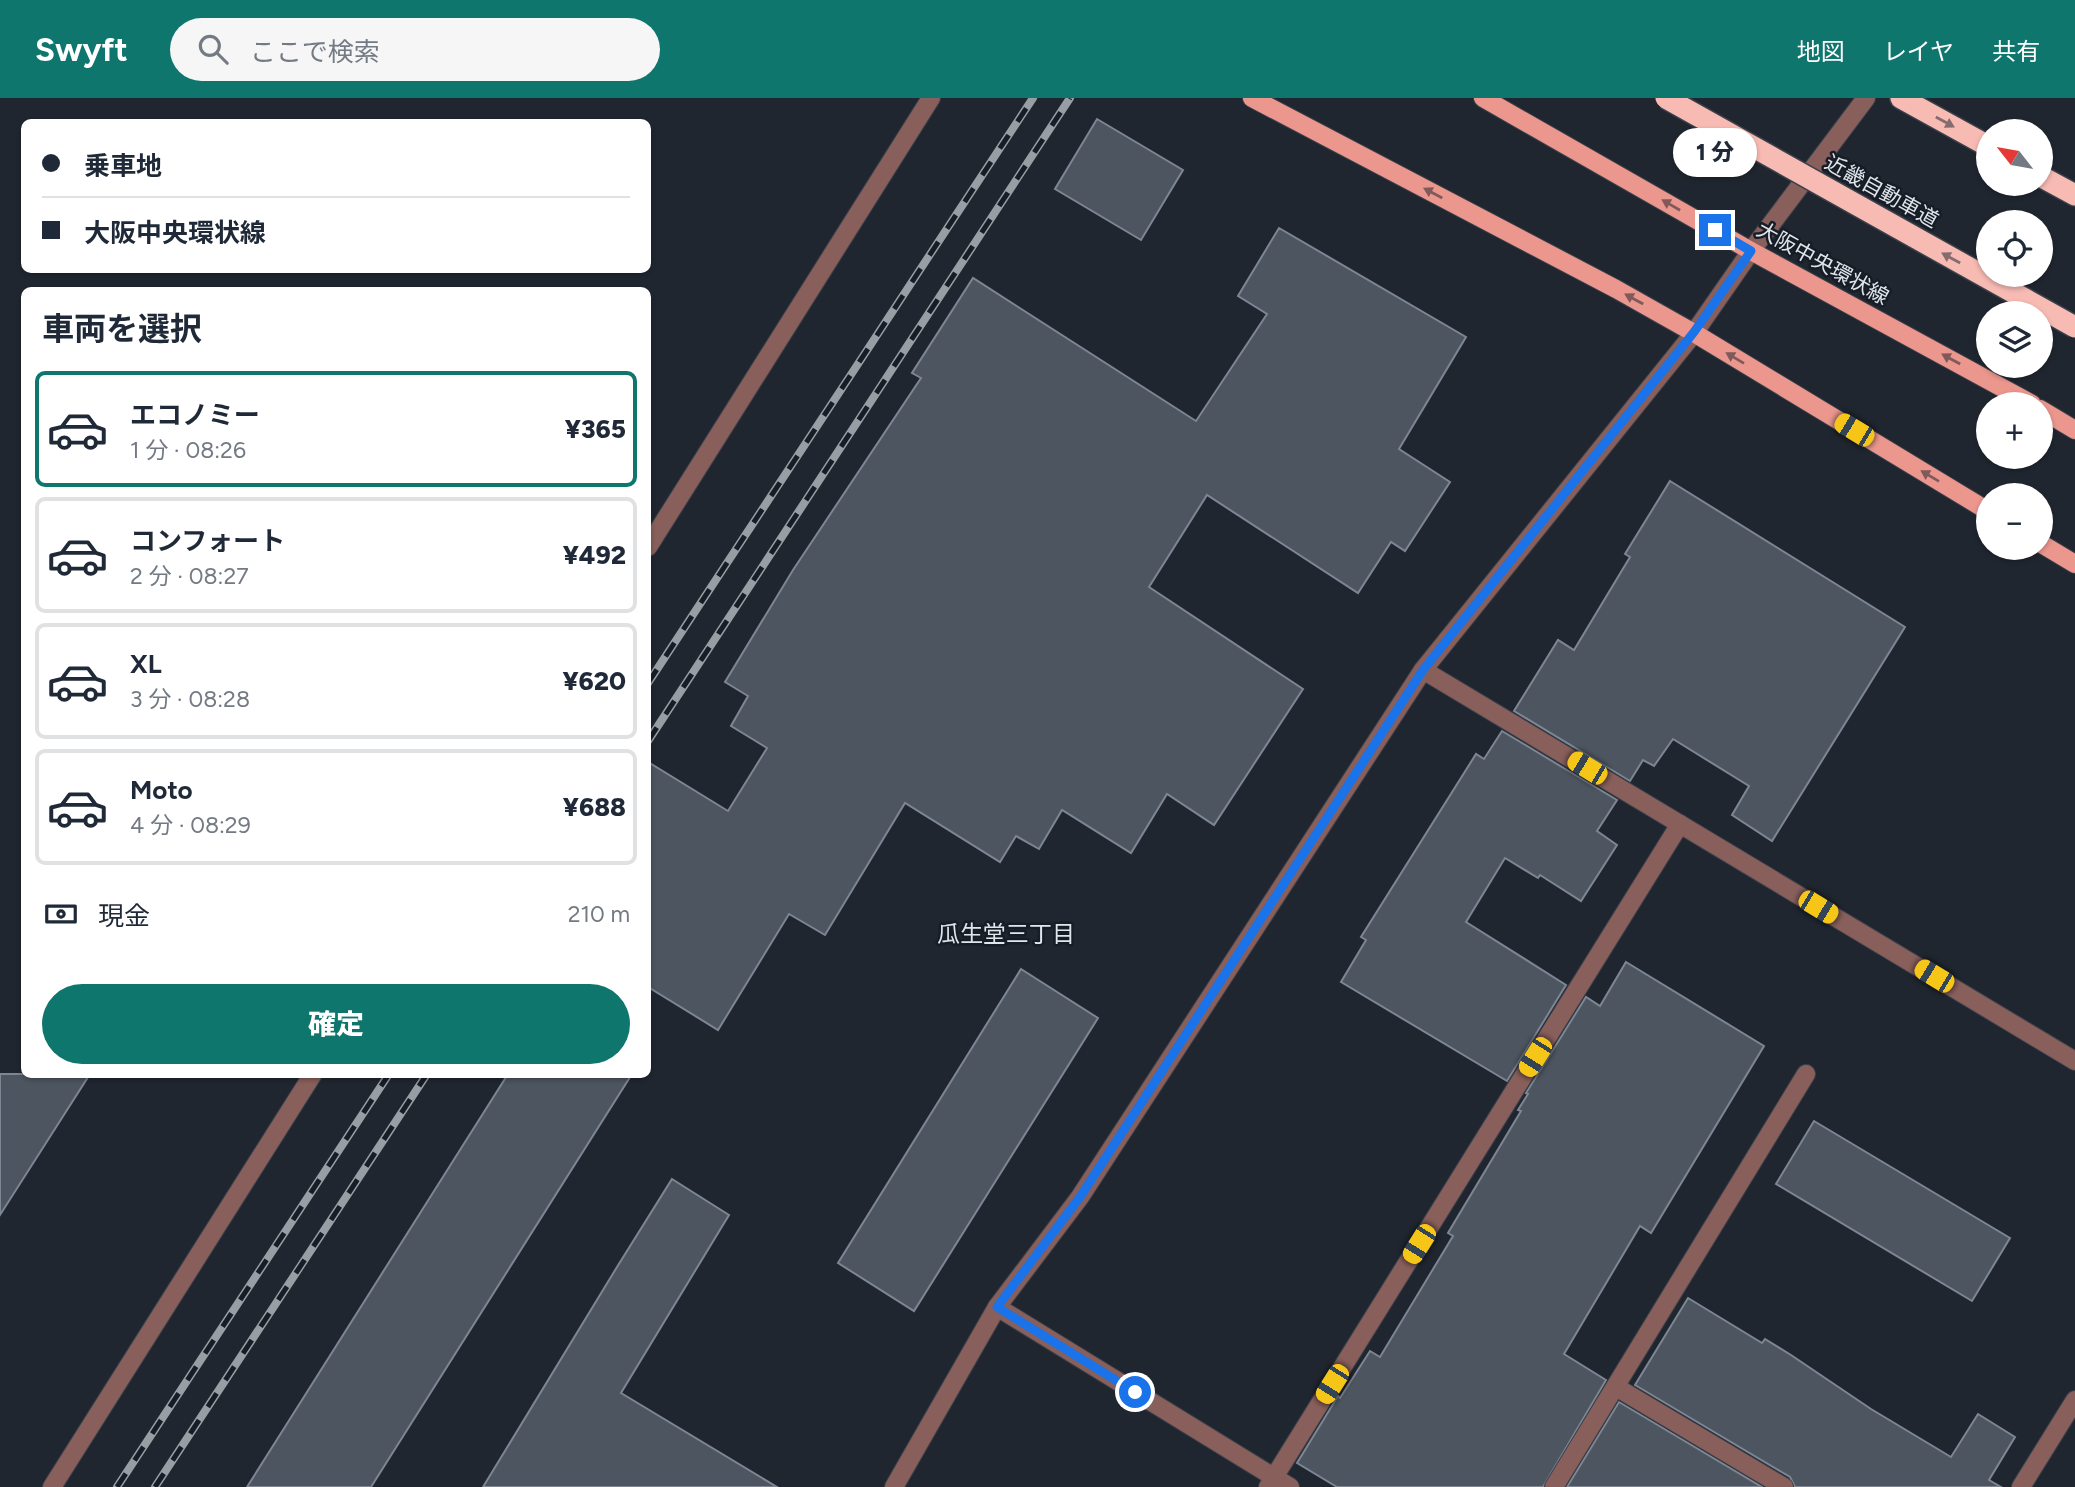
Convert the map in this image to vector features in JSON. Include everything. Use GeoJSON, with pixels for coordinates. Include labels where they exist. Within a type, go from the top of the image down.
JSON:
{"type":"FeatureCollection","features":[{"type":"Feature","properties":{"kind":"highway","name":"近畿自動車道"},"geometry":{"type":"LineString","coordinates":[[1666,98],[2075,327]]}},
{"type":"Feature","properties":{"kind":"highway"},"geometry":{"type":"LineString","coordinates":[[1901,98],[1976,139]]}},
{"type":"Feature","properties":{"kind":"highway"},"geometry":{"type":"LineString","coordinates":[[2053,183],[2075,195]]}},
{"type":"Feature","properties":{"kind":"main road"},"geometry":{"type":"LineString","coordinates":[[1252,98],[1694,332],[1976,504]]}},
{"type":"Feature","properties":{"kind":"main road","name":"大阪中央環状線"},"geometry":{"type":"LineString","coordinates":[[1483,98],[1751,251],[2010,392]]}},
{"type":"Feature","properties":{"kind":"main road"},"geometry":{"type":"LineString","coordinates":[[2053,416],[2075,429]]}},
{"type":"Feature","properties":{"kind":"main road"},"geometry":{"type":"LineString","coordinates":[[2053,551],[2075,564]]}},
{"type":"Feature","properties":{"kind":"street"},"geometry":{"type":"LineString","coordinates":[[651,542],[931,98]]}},
{"type":"Feature","properties":{"kind":"street"},"geometry":{"type":"LineString","coordinates":[[894,1487],[997,1307],[1080,1197],[1423,670],[1694,332],[1866,98]]}},
{"type":"Feature","properties":{"kind":"street"},"geometry":{"type":"LineString","coordinates":[[1423,670],[2075,1061]]}},
{"type":"Feature","properties":{"kind":"street"},"geometry":{"type":"LineString","coordinates":[[1271,1482],[1680,824]]}},
{"type":"Feature","properties":{"kind":"street"},"geometry":{"type":"LineString","coordinates":[[1554,1487],[1805,1074]]}},
{"type":"Feature","properties":{"kind":"street"},"geometry":{"type":"LineString","coordinates":[[52,1487],[310,1078]]}},
{"type":"Feature","properties":{"kind":"street"},"geometry":{"type":"LineString","coordinates":[[997,1307],[1271,1482],[1290,1487]]}},
{"type":"Feature","properties":{"kind":"street"},"geometry":{"type":"LineString","coordinates":[[1616,1387],[1784,1487]]}},
{"type":"Feature","properties":{"kind":"street"},"geometry":{"type":"LineString","coordinates":[[2021,1487],[2075,1399]]}},
{"type":"Feature","properties":{"kind":"building"},"geometry":{"type":"Polygon","coordinates":[[[1097,119],[1183,170],[1141,240],[1055,189],[1097,119]]]}},
{"type":"Feature","properties":{"kind":"building"},"geometry":{"type":"Polygon","coordinates":[[[1279,228],[1466,337],[1399,449],[1450,482],[1405,551],[1391,542],[1358,593],[1207,495],[1149,587],[1303,689],[1214,825],[1167,794],[1131,853],[1062,810],[1039,849],[1016,836],[1000,862],[905,803],[825,935],[789,914],[718,1030],[651,989],[651,764],[728,811],[767,748],[731,726],[748,696],[725,682],[793,570],[921,378],[912,373],[973,278],[1196,421],[1267,314],[1238,296],[1279,228]]]}},
{"type":"Feature","properties":{"kind":"building"},"geometry":{"type":"Polygon","coordinates":[[[1670,481],[1905,627],[1772,841],[1732,815],[1749,786],[1673,739],[1654,766],[1643,760],[1630,781],[1514,711],[1558,640],[1574,650],[1630,557],[1625,554],[1670,481]]]}},
{"type":"Feature","properties":{"kind":"building"},"geometry":{"type":"Polygon","coordinates":[[[1502,731],[1617,800],[1597,831],[1617,845],[1581,901],[1540,875],[1538,878],[1505,858],[1466,922],[1566,985],[1507,1081],[1341,982],[1366,940],[1361,937],[1476,754],[1484,759],[1502,731]]]}},
{"type":"Feature","properties":{"kind":"building"},"geometry":{"type":"Polygon","coordinates":[[[1626,962],[1764,1046],[1651,1233],[1640,1226],[1564,1354],[1606,1380],[1543,1487],[1337,1487],[1297,1463],[1338,1396],[1340,1398],[1370,1351],[1380,1357],[1453,1236],[1448,1233],[1521,1111],[1518,1110],[1528,1094],[1526,1093],[1586,997],[1600,1006],[1626,962]]]}},
{"type":"Feature","properties":{"kind":"building"},"geometry":{"type":"Polygon","coordinates":[[[1021,969],[1098,1018],[914,1311],[838,1263],[1021,969]]]}},
{"type":"Feature","properties":{"kind":"building"},"geometry":{"type":"Polygon","coordinates":[[[0,1074],[21,1074],[21,1078],[87,1078],[0,1215],[0,1074]]]}},
{"type":"Feature","properties":{"kind":"building"},"geometry":{"type":"Polygon","coordinates":[[[505,1078],[629,1078],[371,1487],[247,1487],[505,1078]]]}},
{"type":"Feature","properties":{"kind":"building"},"geometry":{"type":"Polygon","coordinates":[[[1814,1121],[2010,1238],[1972,1301],[1776,1184],[1814,1121]]]}},
{"type":"Feature","properties":{"kind":"building"},"geometry":{"type":"Polygon","coordinates":[[[672,1179],[729,1215],[621,1393],[777,1487],[483,1487],[617,1267],[672,1179]]]}},
{"type":"Feature","properties":{"kind":"building"},"geometry":{"type":"Polygon","coordinates":[[[1688,1298],[1762,1343],[1765,1339],[1871,1409],[1951,1457],[1978,1414],[2015,1437],[1989,1480],[2001,1487],[1795,1487],[1790,1477],[1635,1385],[1688,1298]]]}},
{"type":"Feature","properties":{"kind":"building"},"geometry":{"type":"Polygon","coordinates":[[[1619,1402],[1762,1487],[1567,1487],[1619,1402]]]}},
{"type":"Feature","properties":{"kind":"railway"},"geometry":{"type":"LineString","coordinates":[[651,678],[1033,98]]}},
{"type":"Feature","properties":{"kind":"railway"},"geometry":{"type":"LineString","coordinates":[[651,736],[1070,98]]}},
{"type":"Feature","properties":{"kind":"railway"},"geometry":{"type":"LineString","coordinates":[[117,1487],[386,1078]]}},
{"type":"Feature","properties":{"kind":"railway"},"geometry":{"type":"LineString","coordinates":[[155,1487],[424,1078]]}},
{"type":"Feature","properties":{"kind":"district","name":"瓜生堂三丁目"},"geometry":{"type":"Point","coordinates":[1006,934]}},
{"type":"Feature","properties":{"kind":"route"},"geometry":{"type":"LineString","coordinates":[[1135,1392],[997,1307],[1080,1197],[1423,670],[1694,332],[1751,251],[1715,230]]}}]}
